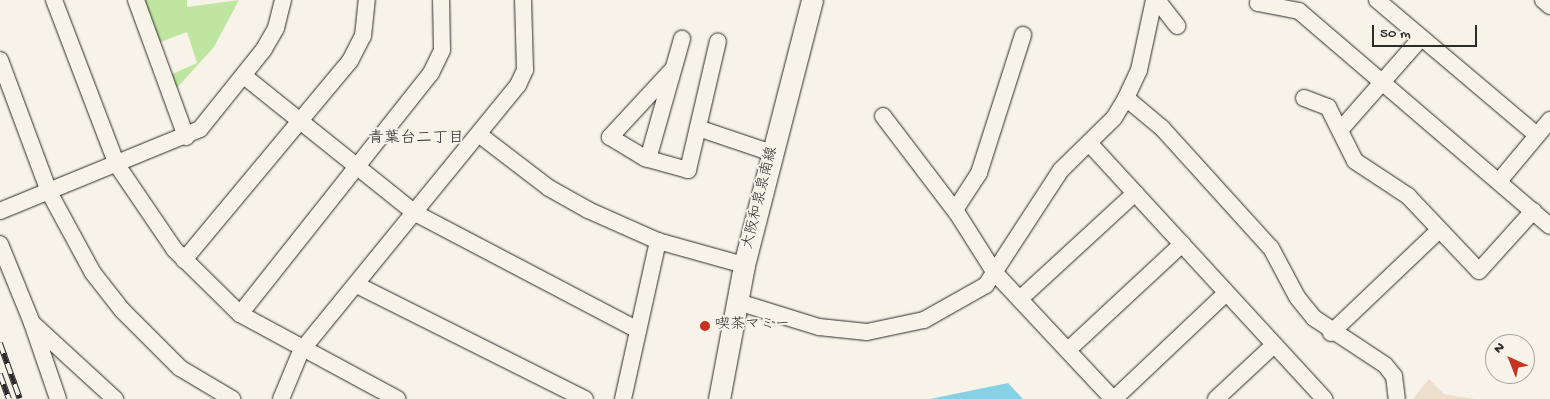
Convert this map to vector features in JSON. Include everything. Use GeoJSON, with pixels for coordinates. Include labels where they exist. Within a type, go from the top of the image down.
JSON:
{"type":"FeatureCollection","features":[{"type":"Feature","properties":{"kind":"main road","name":"大阪和泉泉南線"},"geometry":{"type":"LineString","coordinates":[[719,399],[744,265],[812,0]]}},
{"type":"Feature","properties":{"kind":"street"},"geometry":{"type":"LineString","coordinates":[[54,0],[117,165],[140,204],[184,260],[240,314],[301,351],[397,399]]}},
{"type":"Feature","properties":{"kind":"street"},"geometry":{"type":"LineString","coordinates":[[136,0],[186,137]]}},
{"type":"Feature","properties":{"kind":"street"},"geometry":{"type":"LineString","coordinates":[[0,211],[186,137],[200,129],[244,76],[276,28],[283,0]]}},
{"type":"Feature","properties":{"kind":"street"},"geometry":{"type":"LineString","coordinates":[[184,260],[350,61],[363,36],[367,0]]}},
{"type":"Feature","properties":{"kind":"street"},"geometry":{"type":"LineString","coordinates":[[240,314],[358,169],[431,73],[442,50],[441,0]]}},
{"type":"Feature","properties":{"kind":"street"},"geometry":{"type":"LineString","coordinates":[[281,399],[301,351],[481,136],[525,70],[523,0]]}},
{"type":"Feature","properties":{"kind":"street"},"geometry":{"type":"LineString","coordinates":[[1155,0],[1177,26]]}},
{"type":"Feature","properties":{"kind":"street"},"geometry":{"type":"LineString","coordinates":[[738,302],[819,327],[867,332],[924,320],[961,302],[995,272],[1061,170],[1089,143],[1126,98],[1139,70],[1155,0]]}},
{"type":"Feature","properties":{"kind":"street"},"geometry":{"type":"LineString","coordinates":[[1259,0],[1258,4],[1299,11],[1500,180],[1550,226]]}},
{"type":"Feature","properties":{"kind":"street"},"geometry":{"type":"LineString","coordinates":[[1377,0],[1537,135]]}},
{"type":"Feature","properties":{"kind":"street"},"geometry":{"type":"LineString","coordinates":[[1543,0],[1550,6]]}},
{"type":"Feature","properties":{"kind":"street"},"geometry":{"type":"LineString","coordinates":[[955,210],[979,173],[1023,35]]}},
{"type":"Feature","properties":{"kind":"street"},"geometry":{"type":"LineString","coordinates":[[648,159],[682,38]]}},
{"type":"Feature","properties":{"kind":"street"},"geometry":{"type":"LineString","coordinates":[[1341,129],[1385,83],[1421,38]]}},
{"type":"Feature","properties":{"kind":"street"},"geometry":{"type":"LineString","coordinates":[[674,69],[610,137],[648,159],[688,170],[718,41]]}},
{"type":"Feature","properties":{"kind":"street"},"geometry":{"type":"LineString","coordinates":[[0,60],[49,192],[79,250],[122,310],[180,368],[232,399]]}},
{"type":"Feature","properties":{"kind":"street"},"geometry":{"type":"LineString","coordinates":[[244,76],[415,213],[638,330]]}},
{"type":"Feature","properties":{"kind":"street"},"geometry":{"type":"LineString","coordinates":[[1126,98],[1162,128],[1265,241],[1296,297],[1331,333],[1385,365],[1394,376],[1397,399]]}},
{"type":"Feature","properties":{"kind":"street"},"geometry":{"type":"LineString","coordinates":[[1304,98],[1328,106],[1341,129],[1355,161],[1408,196],[1479,271],[1532,211]]}},
{"type":"Feature","properties":{"kind":"street"},"geometry":{"type":"LineString","coordinates":[[882,116],[955,210],[995,272],[1114,399],[1226,292]]}},
{"type":"Feature","properties":{"kind":"street"},"geometry":{"type":"LineString","coordinates":[[1500,180],[1550,120]]}},
{"type":"Feature","properties":{"kind":"street"},"geometry":{"type":"LineString","coordinates":[[698,128],[772,153]]}},
{"type":"Feature","properties":{"kind":"street"},"geometry":{"type":"LineString","coordinates":[[481,136],[549,188],[658,241],[744,265]]}},
{"type":"Feature","properties":{"kind":"street"},"geometry":{"type":"LineString","coordinates":[[1089,143],[1321,398]]}},
{"type":"Feature","properties":{"kind":"street"},"geometry":{"type":"LineString","coordinates":[[1021,298],[1135,193]]}},
{"type":"Feature","properties":{"kind":"street"},"geometry":{"type":"LineString","coordinates":[[1331,333],[1439,230]]}},
{"type":"Feature","properties":{"kind":"street"},"geometry":{"type":"LineString","coordinates":[[622,399],[658,241]]}},
{"type":"Feature","properties":{"kind":"street"},"geometry":{"type":"LineString","coordinates":[[0,244],[32,323],[58,399]]}},
{"type":"Feature","properties":{"kind":"street"},"geometry":{"type":"LineString","coordinates":[[1068,350],[1182,244]]}},
{"type":"Feature","properties":{"kind":"street"},"geometry":{"type":"LineString","coordinates":[[357,285],[585,399]]}},
{"type":"Feature","properties":{"kind":"street"},"geometry":{"type":"LineString","coordinates":[[32,323],[115,399]]}},
{"type":"Feature","properties":{"kind":"street"},"geometry":{"type":"LineString","coordinates":[[1216,399],[1274,345]]}},
{"type":"Feature","properties":{"kind":"shaded area"},"geometry":{"type":"Polygon","coordinates":[[[1429,379],[1444,394],[1474,399],[1413,399],[1429,379]]]}},
{"type":"Feature","properties":{"kind":"green space"},"geometry":{"type":"Polygon","coordinates":[[[142,0],[187,0],[187,7],[239,0],[214,47],[175,90],[170,75],[197,63],[187,32],[158,43],[142,0]]]}},
{"type":"Feature","properties":{"kind":"water"},"geometry":{"type":"Polygon","coordinates":[[[1008,383],[1023,399],[930,399],[1008,383]]]}},
{"type":"Feature","properties":{"kind":"railway"},"geometry":{"type":"LineString","coordinates":[[0,343],[20,399]]}},
{"type":"Feature","properties":{"kind":"railway"},"geometry":{"type":"LineString","coordinates":[[0,374],[9,399]]}},
{"type":"Feature","properties":{"kind":"place","name":"喫茶マミー"},"geometry":{"type":"Point","coordinates":[705,326]}},
{"type":"Feature","properties":{"kind":"district","name":"青葉台二丁目"},"geometry":{"type":"Point","coordinates":[416,140]}}]}
